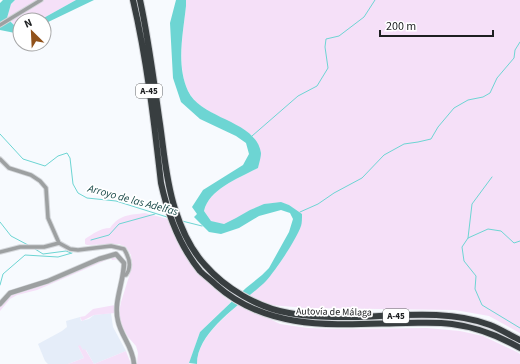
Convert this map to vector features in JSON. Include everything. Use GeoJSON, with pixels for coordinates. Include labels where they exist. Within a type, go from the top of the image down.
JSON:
{"type":"FeatureCollection","features":[{"type":"Feature","properties":{"kind":"highway","name":"Autovía de Málaga"},"geometry":{"type":"LineString","coordinates":[[133,0],[138,20],[147,76],[161,183],[168,211],[174,227],[188,254],[201,272],[213,283],[234,300],[268,311],[315,316],[431,315],[463,318],[489,325],[520,340]]}},
{"type":"Feature","properties":{"kind":"highway","name":"Autovía de Málaga"},"geometry":{"type":"LineString","coordinates":[[140,0],[153,75],[168,181],[175,208],[186,236],[205,266],[239,294],[268,311],[290,321],[321,324],[425,322],[451,324],[467,326],[487,332],[520,348]]}},
{"type":"Feature","properties":{"kind":"street"},"geometry":{"type":"LineString","coordinates":[[0,25],[41,0]]}},
{"type":"Feature","properties":{"kind":"street"},"geometry":{"type":"LineString","coordinates":[[0,159],[9,168],[31,175],[40,181],[46,188],[48,218],[59,243],[70,249],[78,250],[112,246],[124,249],[128,255],[130,264],[128,273],[124,275]]}},
{"type":"Feature","properties":{"kind":"street"},"geometry":{"type":"LineString","coordinates":[[0,252],[20,248],[44,247],[59,243]]}},
{"type":"Feature","properties":{"kind":"street"},"geometry":{"type":"LineString","coordinates":[[0,304],[10,293],[48,281],[109,255],[116,254],[124,262],[124,275],[117,308],[118,321],[133,353],[134,364]]}},
{"type":"Feature","properties":{"kind":"shaded area"},"geometry":{"type":"Polygon","coordinates":[[[15,0],[39,0],[20,12],[12,12],[12,17],[9,19],[7,18],[11,4],[15,0]]]}},
{"type":"Feature","properties":{"kind":"shaded area"},"geometry":{"type":"Polygon","coordinates":[[[43,0],[76,0],[52,13],[52,12],[25,12],[43,0]]]}},
{"type":"Feature","properties":{"kind":"shaded area"},"geometry":{"type":"Polygon","coordinates":[[[186,0],[520,0],[520,333],[489,316],[455,310],[307,308],[270,305],[266,317],[280,324],[308,328],[427,328],[460,331],[483,336],[517,352],[520,354],[520,364],[197,364],[199,352],[213,329],[257,289],[271,274],[285,254],[301,226],[289,205],[283,203],[264,204],[224,224],[211,221],[204,211],[207,203],[218,190],[258,168],[254,137],[241,128],[201,106],[192,97],[186,86],[183,73],[182,45],[186,0]]]}},
{"type":"Feature","properties":{"kind":"shaded area"},"geometry":{"type":"Polygon","coordinates":[[[145,213],[168,219],[185,255],[201,275],[231,302],[200,332],[189,364],[137,364],[138,353],[136,346],[128,337],[119,319],[121,302],[132,267],[131,255],[126,247],[119,244],[85,244],[85,239],[100,230],[110,228],[118,220],[126,216],[145,213]]]}},
{"type":"Feature","properties":{"kind":"shaded area"},"geometry":{"type":"Polygon","coordinates":[[[109,257],[119,259],[112,260],[111,258],[37,290],[17,295],[10,299],[0,311],[0,307],[12,295],[52,282],[109,257]]]}},
{"type":"Feature","properties":{"kind":"shaded area"},"geometry":{"type":"Polygon","coordinates":[[[115,305],[115,313],[94,315],[82,321],[80,317],[85,316],[93,309],[115,305]]]}},
{"type":"Feature","properties":{"kind":"shaded area"},"geometry":{"type":"Polygon","coordinates":[[[111,313],[113,327],[126,351],[94,364],[86,350],[83,350],[78,346],[84,358],[68,364],[48,364],[45,361],[38,344],[67,327],[66,321],[80,317],[81,321],[89,319],[94,315],[111,313]]]}},
{"type":"Feature","properties":{"kind":"shaded area"},"geometry":{"type":"Polygon","coordinates":[[[80,345],[83,350],[85,349],[94,364],[68,364],[84,358],[78,346],[80,345]]]}},
{"type":"Feature","properties":{"kind":"shaded area"},"geometry":{"type":"Polygon","coordinates":[[[126,351],[131,364],[94,364],[126,351]]]}},
{"type":"Feature","properties":{"kind":"water"},"geometry":{"type":"Polygon","coordinates":[[[3,0],[15,0],[11,4],[7,18],[12,23],[12,32],[0,30],[0,3],[3,0]]]}},
{"type":"Feature","properties":{"kind":"water"},"geometry":{"type":"Polygon","coordinates":[[[76,0],[94,0],[52,20],[52,13],[76,0]]]}},
{"type":"Feature","properties":{"kind":"water"},"geometry":{"type":"Polygon","coordinates":[[[176,0],[186,0],[181,60],[184,81],[188,91],[195,101],[205,108],[249,133],[257,142],[261,153],[258,168],[218,190],[207,203],[204,211],[211,221],[224,224],[264,204],[281,202],[289,205],[302,214],[301,225],[298,232],[280,262],[266,281],[234,308],[213,329],[199,352],[197,364],[189,363],[200,332],[269,268],[289,232],[293,219],[290,213],[281,210],[259,216],[239,228],[221,234],[209,232],[194,217],[197,214],[192,207],[203,190],[243,165],[249,154],[246,143],[236,136],[200,119],[181,102],[173,78],[170,23],[176,0]]]}},
{"type":"Feature","properties":{"kind":"waterway"},"geometry":{"type":"LineString","coordinates":[[252,136],[298,96],[317,86],[328,68],[325,47],[326,39],[339,36],[364,17],[375,0]]}},
{"type":"Feature","properties":{"kind":"waterway"},"geometry":{"type":"LineString","coordinates":[[300,212],[318,204],[334,193],[362,178],[384,155],[404,144],[431,139],[438,127],[454,108],[468,100],[483,97],[490,93],[497,78],[514,58],[515,50],[520,42]]}},
{"type":"Feature","properties":{"kind":"waterway","name":"Arroyo de las Adelfas"},"geometry":{"type":"LineString","coordinates":[[0,134],[23,159],[45,166],[58,156],[67,153],[70,158],[73,184],[78,193],[87,198],[116,201],[167,217]]}},
{"type":"Feature","properties":{"kind":"waterway"},"geometry":{"type":"LineString","coordinates":[[468,238],[472,204],[492,177]]}},
{"type":"Feature","properties":{"kind":"waterway"},"geometry":{"type":"LineString","coordinates":[[91,240],[109,235],[119,224],[155,214]]}},
{"type":"Feature","properties":{"kind":"waterway","name":"Arroyo de las Adelfas"},"geometry":{"type":"LineString","coordinates":[[182,221],[202,226]]}},
{"type":"Feature","properties":{"kind":"waterway"},"geometry":{"type":"LineString","coordinates":[[0,222],[11,236],[28,245]]}},
{"type":"Feature","properties":{"kind":"waterway"},"geometry":{"type":"LineString","coordinates":[[520,241],[514,243],[501,231],[488,229],[468,238],[462,247],[464,261],[476,276],[475,289],[482,305],[520,328]]}},
{"type":"Feature","properties":{"kind":"waterway"},"geometry":{"type":"LineString","coordinates":[[35,249],[43,254],[66,251],[71,253]]}},
{"type":"Feature","properties":{"kind":"waterway"},"geometry":{"type":"LineString","coordinates":[[0,285],[3,274],[25,255],[58,257],[72,253]]}}]}
